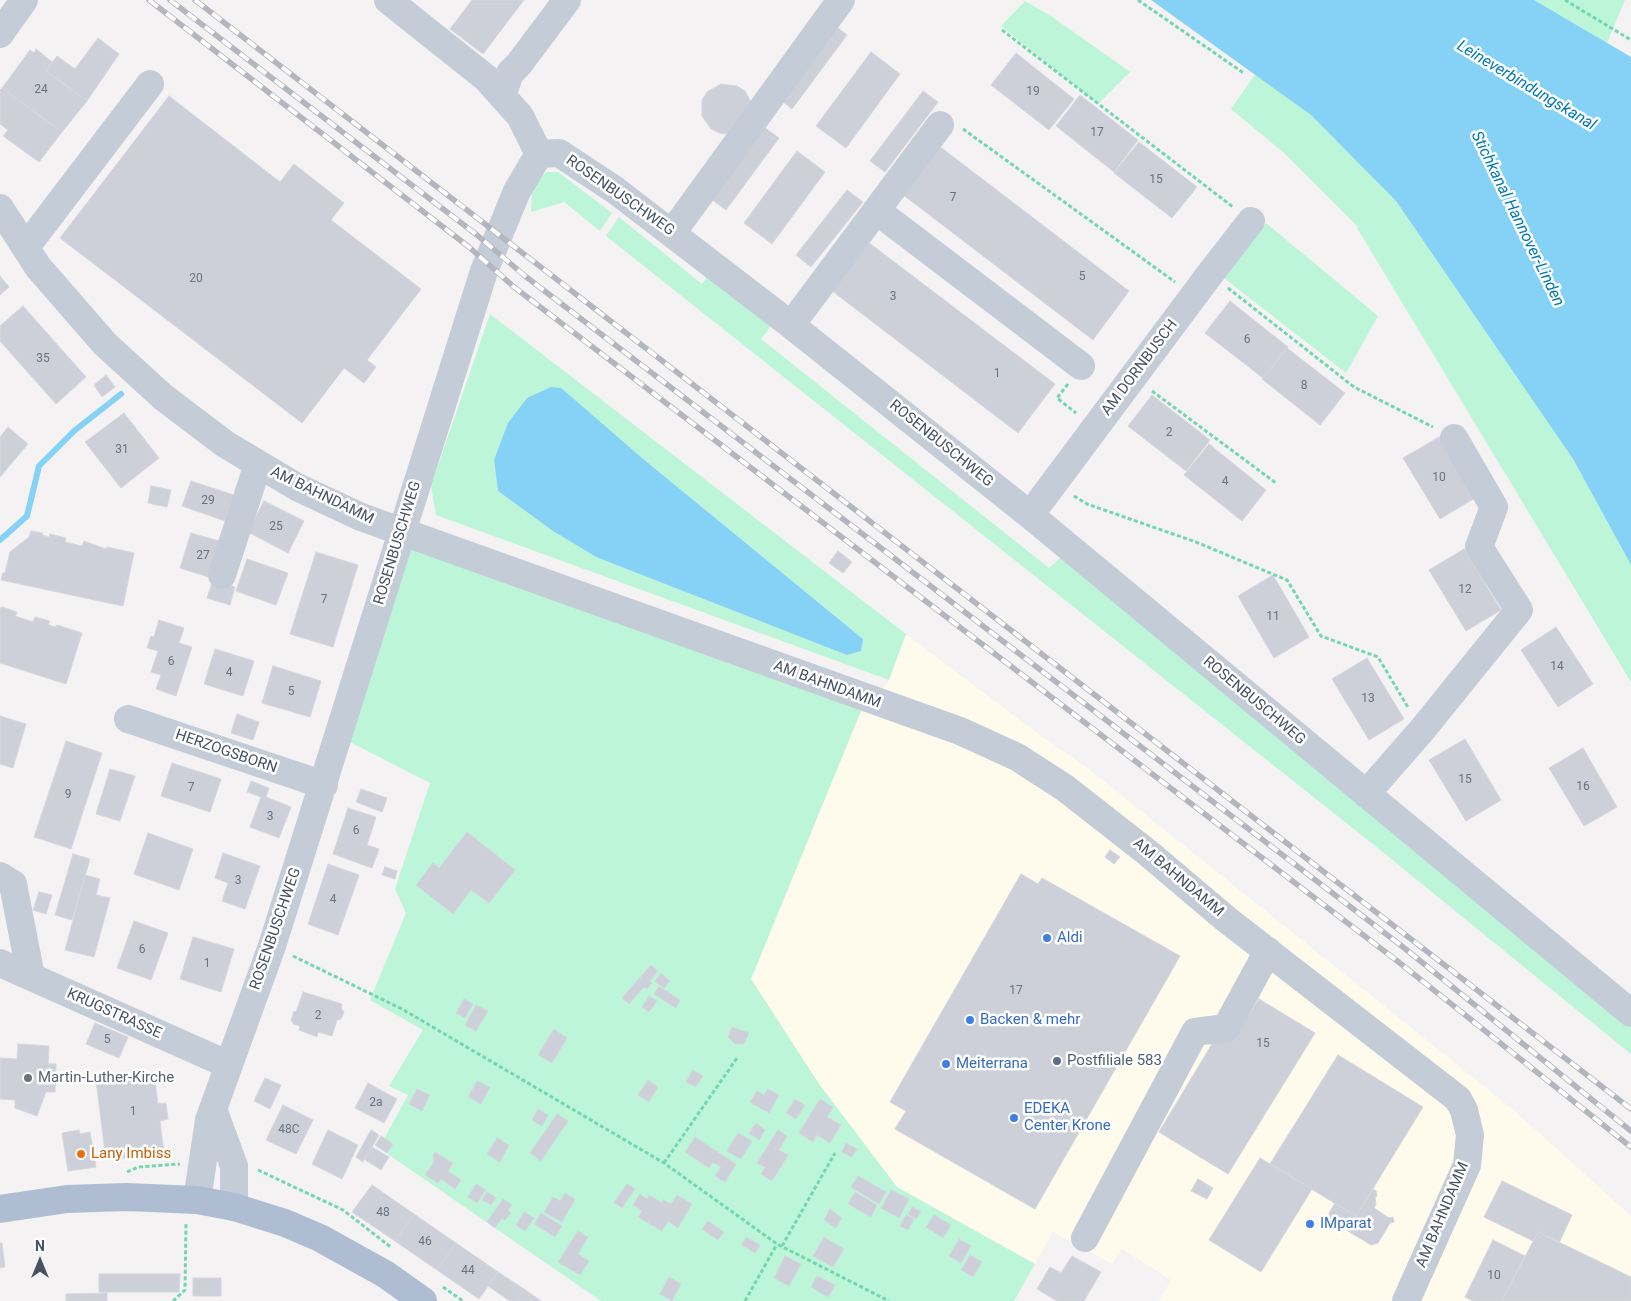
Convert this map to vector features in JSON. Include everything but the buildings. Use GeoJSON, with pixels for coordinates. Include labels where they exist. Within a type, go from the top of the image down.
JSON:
{"type":"FeatureCollection","features":[{"type":"Feature","properties":{"kind":"main road"},"geometry":{"type":"LineString","coordinates":[[0,1209],[67,1199],[126,1196],[192,1217],[234,1207],[285,1223],[320,1238],[386,1274],[432,1293]]}},
{"type":"Feature","properties":{"kind":"street"},"geometry":{"type":"LineString","coordinates":[[0,34],[24,0]]}},
{"type":"Feature","properties":{"kind":"street"},"geometry":{"type":"LineString","coordinates":[[388,0],[486,78],[520,116],[539,154]]}},
{"type":"Feature","properties":{"kind":"street"},"geometry":{"type":"LineString","coordinates":[[502,96],[510,73],[519,64],[567,0]]}},
{"type":"Feature","properties":{"kind":"street"},"geometry":{"type":"LineString","coordinates":[[672,233],[842,0]]}},
{"type":"Feature","properties":{"kind":"street"},"geometry":{"type":"LineString","coordinates":[[26,247],[150,84]]}},
{"type":"Feature","properties":{"kind":"street"},"geometry":{"type":"LineString","coordinates":[[791,325],[940,125]]}},
{"type":"Feature","properties":{"kind":"street","name":"ROSENBUSCHWEG"},"geometry":{"type":"LineString","coordinates":[[192,1217],[209,1120],[272,946],[484,272],[517,191],[539,154],[559,153],[615,190],[791,325],[1030,515],[1631,1013]]}},
{"type":"Feature","properties":{"kind":"street","name":"AM BAHNDAMM"},"geometry":{"type":"LineString","coordinates":[[0,208],[38,266],[105,344],[163,397],[225,444],[296,487],[361,517],[960,731],[1017,757],[1065,788],[1268,951],[1458,1098],[1464,1110],[1470,1135],[1467,1165],[1406,1301]]}},
{"type":"Feature","properties":{"kind":"street"},"geometry":{"type":"LineString","coordinates":[[877,210],[1081,366]]}},
{"type":"Feature","properties":{"kind":"street","name":"AM DORNBUSCH"},"geometry":{"type":"LineString","coordinates":[[1030,515],[1251,221]]}},
{"type":"Feature","properties":{"kind":"street"},"geometry":{"type":"LineString","coordinates":[[1366,794],[1422,730],[1519,610],[1479,547],[1494,507],[1454,438]]}},
{"type":"Feature","properties":{"kind":"street"},"geometry":{"type":"LineString","coordinates":[[222,575],[258,464]]}},
{"type":"Feature","properties":{"kind":"street","name":"HERZOGSBORN"},"geometry":{"type":"LineString","coordinates":[[128,719],[324,785]]}},
{"type":"Feature","properties":{"kind":"street"},"geometry":{"type":"LineString","coordinates":[[0,876],[13,884],[31,977]]}},
{"type":"Feature","properties":{"kind":"street"},"geometry":{"type":"LineString","coordinates":[[1085,1238],[1195,1032],[1226,1028],[1268,951]]}},
{"type":"Feature","properties":{"kind":"street","name":"KRUGSTRASSE"},"geometry":{"type":"LineString","coordinates":[[0,963],[229,1065]]}},
{"type":"Feature","properties":{"kind":"street"},"geometry":{"type":"LineString","coordinates":[[213,1109],[234,1166],[234,1207]]}},
{"type":"Feature","properties":{"kind":"path"},"geometry":{"type":"LineString","coordinates":[[1138,0],[1245,74]]}},
{"type":"Feature","properties":{"kind":"path"},"geometry":{"type":"LineString","coordinates":[[1565,0],[1631,40]]}},
{"type":"Feature","properties":{"kind":"path"},"geometry":{"type":"LineString","coordinates":[[1002,30],[1251,221]]}},
{"type":"Feature","properties":{"kind":"path"},"geometry":{"type":"LineString","coordinates":[[940,125],[956,124],[1193,296]]}},
{"type":"Feature","properties":{"kind":"path"},"geometry":{"type":"LineString","coordinates":[[1210,274],[1354,387],[1454,438]]}},
{"type":"Feature","properties":{"kind":"path"},"geometry":{"type":"LineString","coordinates":[[1081,366],[1058,398],[1095,428]]}},
{"type":"Feature","properties":{"kind":"path"},"geometry":{"type":"LineString","coordinates":[[1133,377],[1276,483]]}},
{"type":"Feature","properties":{"kind":"path"},"geometry":{"type":"LineString","coordinates":[[1054,483],[1087,504],[1196,542],[1287,580],[1322,636],[1378,657],[1422,730]]}},
{"type":"Feature","properties":{"kind":"path"},"geometry":{"type":"LineString","coordinates":[[272,946],[402,1009],[664,1163],[777,1244],[889,1301]]}},
{"type":"Feature","properties":{"kind":"path"},"geometry":{"type":"LineString","coordinates":[[664,1163],[736,1058]]}},
{"type":"Feature","properties":{"kind":"path"},"geometry":{"type":"LineString","coordinates":[[782,1246],[835,1153]]}},
{"type":"Feature","properties":{"kind":"path"},"geometry":{"type":"LineString","coordinates":[[173,1301],[185,1290],[192,1217],[178,1223]]}},
{"type":"Feature","properties":{"kind":"path"},"geometry":{"type":"LineString","coordinates":[[745,1301],[777,1244]]}},
{"type":"Feature","properties":{"kind":"path"},"geometry":{"type":"LineString","coordinates":[[432,1293],[463,1301]]}},
{"type":"Feature","properties":{"kind":"shaded area"},"geometry":{"type":"Polygon","coordinates":[[[906,634],[1034,731],[1089,769],[1516,1112],[1631,1216],[1631,1301],[1159,1301],[1171,1280],[1122,1249],[1112,1264],[1053,1232],[1035,1264],[897,1187],[819,1084],[751,979],[866,699],[874,701],[889,680],[906,634]]]}},
{"type":"Feature","properties":{"kind":"green space"},"geometry":{"type":"Polygon","coordinates":[[[1534,0],[1625,0],[1607,43],[1534,0]]]}},
{"type":"Feature","properties":{"kind":"green space"},"geometry":{"type":"Polygon","coordinates":[[[1025,1],[1051,16],[1130,72],[1098,104],[1001,26],[1025,1]]]}},
{"type":"Feature","properties":{"kind":"green space"},"geometry":{"type":"Polygon","coordinates":[[[1256,73],[1311,115],[1396,201],[1573,459],[1631,565],[1631,682],[1358,227],[1283,152],[1231,109],[1256,73]]]}},
{"type":"Feature","properties":{"kind":"green space"},"geometry":{"type":"Polygon","coordinates":[[[547,172],[558,172],[612,213],[600,231],[564,202],[531,212],[532,191],[540,176],[547,172]]]}},
{"type":"Feature","properties":{"kind":"green space"},"geometry":{"type":"Polygon","coordinates":[[[619,217],[702,284],[707,277],[771,326],[761,339],[1049,568],[1061,557],[1631,1026],[1631,1054],[1379,849],[606,236],[619,217]]]}},
{"type":"Feature","properties":{"kind":"green space"},"geometry":{"type":"Polygon","coordinates":[[[1266,223],[1378,316],[1346,373],[1224,278],[1266,223]]]}},
{"type":"Feature","properties":{"kind":"green space"},"geometry":{"type":"Polygon","coordinates":[[[490,314],[906,634],[889,680],[436,515],[431,486],[490,314]],[[642,458],[494,460],[498,491],[553,531],[596,557],[847,655],[861,651],[862,638],[642,458]]]}},
{"type":"Feature","properties":{"kind":"green space"},"geometry":{"type":"Polygon","coordinates":[[[411,547],[863,706],[751,979],[819,1084],[897,1187],[1035,1264],[1014,1301],[601,1301],[379,1148],[408,1095],[389,1086],[423,1030],[370,1000],[406,913],[395,889],[430,783],[350,742],[411,547]]]}},
{"type":"Feature","properties":{"kind":"water"},"geometry":{"type":"Polygon","coordinates":[[[1151,0],[1534,0],[1631,57],[1631,565],[1573,459],[1396,201],[1311,115],[1151,0]]]}},
{"type":"Feature","properties":{"kind":"water"},"geometry":{"type":"Polygon","coordinates":[[[551,387],[561,388],[642,458],[863,639],[861,651],[847,655],[596,557],[553,531],[498,491],[494,460],[508,423],[527,398],[551,387]]]}},
{"type":"Feature","properties":{"kind":"waterway"},"geometry":{"type":"LineString","coordinates":[[0,540],[27,516],[39,466],[74,431],[121,394]]}},
{"type":"Feature","properties":{"kind":"railway"},"geometry":{"type":"LineString","coordinates":[[149,0],[469,247],[514,287],[1396,960],[1631,1147]]}},
{"type":"Feature","properties":{"kind":"railway"},"geometry":{"type":"LineString","coordinates":[[170,0],[477,235],[525,276],[1403,947],[1631,1131]]}},
{"type":"Feature","properties":{"kind":"railway"},"geometry":{"type":"LineString","coordinates":[[195,0],[1631,1109]]}},
{"type":"Feature","properties":{"kind":"place","name":"Aldi"},"geometry":{"type":"Point","coordinates":[1047,938]}},
{"type":"Feature","properties":{"kind":"place","name":"Backen & mehr"},"geometry":{"type":"Point","coordinates":[970,1020]}},
{"type":"Feature","properties":{"kind":"place","name":"Postfiliale 583"},"geometry":{"type":"Point","coordinates":[1057,1061]}},
{"type":"Feature","properties":{"kind":"place","name":"Meiterrana"},"geometry":{"type":"Point","coordinates":[946,1064]}},
{"type":"Feature","properties":{"kind":"place","name":"Martin-Luther-Kirche"},"geometry":{"type":"Point","coordinates":[28,1078]}},
{"type":"Feature","properties":{"kind":"place","name":"EDEKA Center Krone"},"geometry":{"type":"Point","coordinates":[1014,1118]}},
{"type":"Feature","properties":{"kind":"place","name":"Lany Imbiss"},"geometry":{"type":"Point","coordinates":[81,1154]}},
{"type":"Feature","properties":{"kind":"place","name":"IMparat"},"geometry":{"type":"Point","coordinates":[1310,1224]}},
{"type":"Feature","properties":{"kind":"water label","name":"Leineverbindungskanal"},"geometry":{"type":"Point","coordinates":[1526,86]}},
{"type":"Feature","properties":{"kind":"water label","name":"Stichkanal Hannover-Linden"},"geometry":{"type":"Point","coordinates":[1517,219]}}]}
